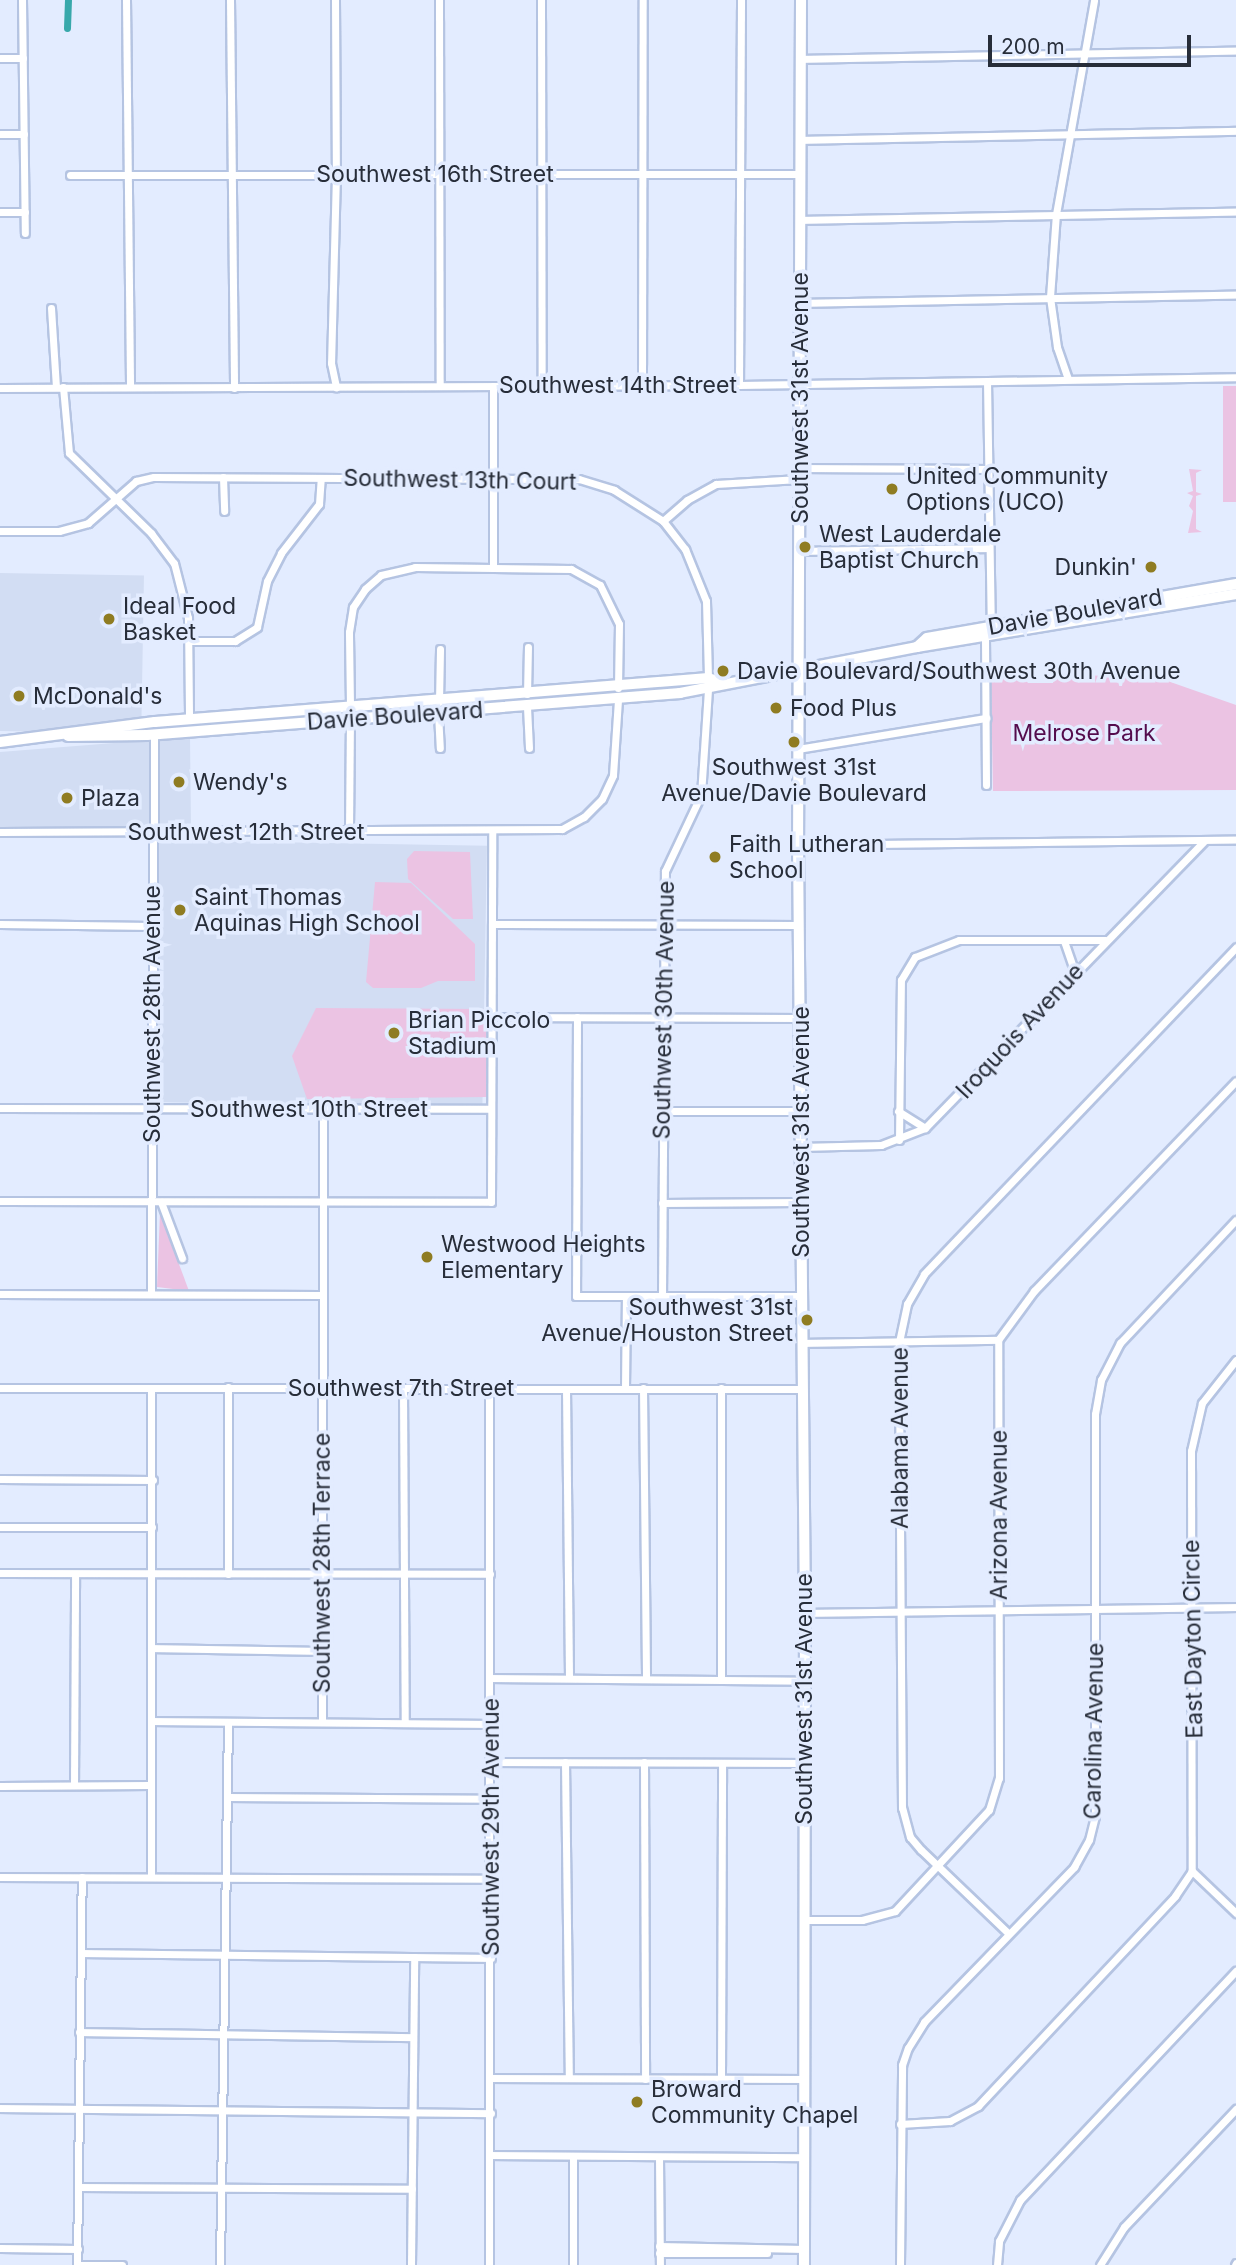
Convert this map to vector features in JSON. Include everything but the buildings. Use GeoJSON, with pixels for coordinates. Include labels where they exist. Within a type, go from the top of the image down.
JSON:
{"type":"FeatureCollection","features":[{"type":"Feature","properties":{"kind":"main road","name":"Southwest 31st Avenue"},"geometry":{"type":"LineString","coordinates":[[801,0],[798,845],[804,1613],[804,2265]]}},
{"type":"Feature","properties":{"kind":"main road","name":"Davie Boulevard"},"geometry":{"type":"LineString","coordinates":[[917,647],[927,638],[1236,584]]}},
{"type":"Feature","properties":{"kind":"main road","name":"Davie Boulevard"},"geometry":{"type":"LineString","coordinates":[[68,736],[96,728],[350,706],[527,707],[798,670],[917,647],[985,638],[1234,594]]}},
{"type":"Feature","properties":{"kind":"main road","name":"Davie Boulevard"},"geometry":{"type":"LineString","coordinates":[[0,742],[68,736],[154,734],[405,715],[438,707],[527,694],[618,694],[662,684],[708,684]]}},
{"type":"Feature","properties":{"kind":"main road"},"geometry":{"type":"LineString","coordinates":[[154,734],[161,726],[188,720]]}},
{"type":"Feature","properties":{"kind":"street"},"geometry":{"type":"LineString","coordinates":[[22,0],[25,233]]}},
{"type":"Feature","properties":{"kind":"street"},"geometry":{"type":"LineString","coordinates":[[126,0],[130,387]]}},
{"type":"Feature","properties":{"kind":"street"},"geometry":{"type":"LineString","coordinates":[[230,0],[234,388]]}},
{"type":"Feature","properties":{"kind":"street"},"geometry":{"type":"LineString","coordinates":[[335,0],[336,174],[331,362],[335,387]]}},
{"type":"Feature","properties":{"kind":"street"},"geometry":{"type":"LineString","coordinates":[[439,0],[440,386]]}},
{"type":"Feature","properties":{"kind":"street"},"geometry":{"type":"LineString","coordinates":[[541,0],[542,386]]}},
{"type":"Feature","properties":{"kind":"street"},"geometry":{"type":"LineString","coordinates":[[642,385],[643,0]]}},
{"type":"Feature","properties":{"kind":"street"},"geometry":{"type":"LineString","coordinates":[[739,385],[741,0]]}},
{"type":"Feature","properties":{"kind":"street"},"geometry":{"type":"LineString","coordinates":[[1068,379],[1057,346],[1050,296],[1056,214],[1087,54],[1094,0]]}},
{"type":"Feature","properties":{"kind":"street"},"geometry":{"type":"LineString","coordinates":[[800,59],[1236,51]]}},
{"type":"Feature","properties":{"kind":"street"},"geometry":{"type":"LineString","coordinates":[[0,58],[23,58]]}},
{"type":"Feature","properties":{"kind":"street"},"geometry":{"type":"LineString","coordinates":[[800,140],[1236,131]]}},
{"type":"Feature","properties":{"kind":"street"},"geometry":{"type":"LineString","coordinates":[[0,134],[24,134]]}},
{"type":"Feature","properties":{"kind":"street","name":"Southwest 16th Street"},"geometry":{"type":"LineString","coordinates":[[70,175],[800,174]]}},
{"type":"Feature","properties":{"kind":"street"},"geometry":{"type":"LineString","coordinates":[[0,212],[25,212]]}},
{"type":"Feature","properties":{"kind":"street"},"geometry":{"type":"LineString","coordinates":[[800,220],[1236,212]]}},
{"type":"Feature","properties":{"kind":"street"},"geometry":{"type":"LineString","coordinates":[[800,303],[1050,296],[1236,295]]}},
{"type":"Feature","properties":{"kind":"street"},"geometry":{"type":"LineString","coordinates":[[51,308],[69,453],[174,562],[185,597],[189,641],[188,720]]}},
{"type":"Feature","properties":{"kind":"street","name":"Southwest 14th Street"},"geometry":{"type":"LineString","coordinates":[[0,388],[739,385],[1236,377]]}},
{"type":"Feature","properties":{"kind":"street"},"geometry":{"type":"LineString","coordinates":[[987,381],[991,626]]}},
{"type":"Feature","properties":{"kind":"street"},"geometry":{"type":"LineString","coordinates":[[350,706],[349,632],[353,607],[381,575],[400,569],[493,568],[493,386]]}},
{"type":"Feature","properties":{"kind":"street"},"geometry":{"type":"LineString","coordinates":[[663,521],[687,500],[716,484],[799,474],[988,469]]}},
{"type":"Feature","properties":{"kind":"street"},"geometry":{"type":"LineString","coordinates":[[223,477],[224,510]]}},
{"type":"Feature","properties":{"kind":"street","name":"Southwest 13th Court"},"geometry":{"type":"LineString","coordinates":[[0,531],[74,528],[88,523],[136,481],[223,477],[579,479],[614,490],[663,521]]}},
{"type":"Feature","properties":{"kind":"street"},"geometry":{"type":"LineString","coordinates":[[189,641],[235,641],[257,627],[267,581],[281,553],[318,504],[321,478]]}},
{"type":"Feature","properties":{"kind":"street","name":"Southwest 30th Avenue"},"geometry":{"type":"LineString","coordinates":[[662,1296],[665,871],[701,795],[708,684],[706,601],[685,549],[663,521]]}},
{"type":"Feature","properties":{"kind":"street"},"geometry":{"type":"LineString","coordinates":[[799,551],[989,548]]}},
{"type":"Feature","properties":{"kind":"street","name":"Southwest 12th Street"},"geometry":{"type":"LineString","coordinates":[[0,832],[492,832],[562,829],[584,817],[601,799],[613,775],[619,624],[611,600],[600,585],[571,569],[493,568]]}},
{"type":"Feature","properties":{"kind":"street"},"geometry":{"type":"LineString","coordinates":[[985,638],[986,785]]}},
{"type":"Feature","properties":{"kind":"street"},"geometry":{"type":"LineString","coordinates":[[527,694],[528,647]]}},
{"type":"Feature","properties":{"kind":"street"},"geometry":{"type":"LineString","coordinates":[[440,649],[440,748]]}},
{"type":"Feature","properties":{"kind":"street"},"geometry":{"type":"LineString","coordinates":[[527,707],[529,748]]}},
{"type":"Feature","properties":{"kind":"street"},"geometry":{"type":"LineString","coordinates":[[349,831],[350,718]]}},
{"type":"Feature","properties":{"kind":"street"},"geometry":{"type":"LineString","coordinates":[[798,749],[986,719]]}},
{"type":"Feature","properties":{"kind":"street","name":"Southwest 28th Avenue"},"geometry":{"type":"LineString","coordinates":[[152,1294],[154,734]]}},
{"type":"Feature","properties":{"kind":"street"},"geometry":{"type":"LineString","coordinates":[[0,1201],[491,1202],[492,832]]}},
{"type":"Feature","properties":{"kind":"street"},"geometry":{"type":"LineString","coordinates":[[798,845],[1236,840]]}},
{"type":"Feature","properties":{"kind":"street","name":"Iroquois Avenue"},"geometry":{"type":"LineString","coordinates":[[800,1147],[899,1140],[925,1128],[1204,841]]}},
{"type":"Feature","properties":{"kind":"street"},"geometry":{"type":"LineString","coordinates":[[0,924],[152,926]]}},
{"type":"Feature","properties":{"kind":"street"},"geometry":{"type":"LineString","coordinates":[[493,924],[799,925]]}},
{"type":"Feature","properties":{"kind":"street"},"geometry":{"type":"LineString","coordinates":[[899,1140],[901,980],[915,957],[959,940],[1105,940]]}},
{"type":"Feature","properties":{"kind":"street"},"geometry":{"type":"LineString","coordinates":[[1064,941],[1075,973]]}},
{"type":"Feature","properties":{"kind":"street","name":"Alabama Avenue"},"geometry":{"type":"LineString","coordinates":[[1008,1933],[910,1837],[902,1808],[899,1342],[907,1304],[924,1274],[1236,947]]}},
{"type":"Feature","properties":{"kind":"street"},"geometry":{"type":"LineString","coordinates":[[492,1017],[800,1018]]}},
{"type":"Feature","properties":{"kind":"street"},"geometry":{"type":"LineString","coordinates":[[577,1017],[576,1296],[802,1296]]}},
{"type":"Feature","properties":{"kind":"street"},"geometry":{"type":"LineString","coordinates":[[802,1343],[998,1340],[1034,1291],[1236,1080]]}},
{"type":"Feature","properties":{"kind":"street","name":"Southwest 10th Street"},"geometry":{"type":"LineString","coordinates":[[0,1108],[492,1109]]}},
{"type":"Feature","properties":{"kind":"street","name":"Southwest 28th Terrace"},"geometry":{"type":"LineString","coordinates":[[323,1110],[323,1722]]}},
{"type":"Feature","properties":{"kind":"street"},"geometry":{"type":"LineString","coordinates":[[662,1111],[801,1111]]}},
{"type":"Feature","properties":{"kind":"street"},"geometry":{"type":"LineString","coordinates":[[898,1111],[925,1128]]}},
{"type":"Feature","properties":{"kind":"street"},"geometry":{"type":"LineString","coordinates":[[161,1202],[182,1258]]}},
{"type":"Feature","properties":{"kind":"street"},"geometry":{"type":"LineString","coordinates":[[662,1203],[801,1202]]}},
{"type":"Feature","properties":{"kind":"street","name":"Carolina Avenue"},"geometry":{"type":"LineString","coordinates":[[900,2265],[902,2065],[915,2034],[1008,1933],[1074,1867],[1089,1840],[1094,1816],[1095,1414],[1107,1362],[1236,1220]]}},
{"type":"Feature","properties":{"kind":"street"},"geometry":{"type":"LineString","coordinates":[[0,1294],[322,1295]]}},
{"type":"Feature","properties":{"kind":"street"},"geometry":{"type":"LineString","coordinates":[[625,1388],[626,1297]]}},
{"type":"Feature","properties":{"kind":"street","name":"Arizona Avenue"},"geometry":{"type":"LineString","coordinates":[[804,1920],[881,1918],[907,1902],[984,1818],[995,1795],[1000,1611],[998,1340]]}},
{"type":"Feature","properties":{"kind":"street","name":"East Dayton Circle"},"geometry":{"type":"LineString","coordinates":[[1192,1871],[1193,1426],[1213,1384],[1236,1360]]}},
{"type":"Feature","properties":{"kind":"street"},"geometry":{"type":"LineString","coordinates":[[228,1387],[228,1574]]}},
{"type":"Feature","properties":{"kind":"street","name":"Southwest 7th Street"},"geometry":{"type":"LineString","coordinates":[[0,1388],[803,1389]]}},
{"type":"Feature","properties":{"kind":"street"},"geometry":{"type":"LineString","coordinates":[[151,1388],[151,1877]]}},
{"type":"Feature","properties":{"kind":"street"},"geometry":{"type":"LineString","coordinates":[[643,1388],[646,1679]]}},
{"type":"Feature","properties":{"kind":"street"},"geometry":{"type":"LineString","coordinates":[[721,1388],[721,1680]]}},
{"type":"Feature","properties":{"kind":"street"},"geometry":{"type":"LineString","coordinates":[[403,1389],[405,1723]]}},
{"type":"Feature","properties":{"kind":"street","name":"Southwest 29th Avenue"},"geometry":{"type":"LineString","coordinates":[[489,1389],[489,2265]]}},
{"type":"Feature","properties":{"kind":"street"},"geometry":{"type":"LineString","coordinates":[[566,1389],[569,1678]]}},
{"type":"Feature","properties":{"kind":"street"},"geometry":{"type":"LineString","coordinates":[[0,1479],[153,1480]]}},
{"type":"Feature","properties":{"kind":"street"},"geometry":{"type":"LineString","coordinates":[[0,1527],[152,1527]]}},
{"type":"Feature","properties":{"kind":"street"},"geometry":{"type":"LineString","coordinates":[[0,1573],[490,1574]]}},
{"type":"Feature","properties":{"kind":"street"},"geometry":{"type":"LineString","coordinates":[[74,1785],[75,1574]]}},
{"type":"Feature","properties":{"kind":"street"},"geometry":{"type":"LineString","coordinates":[[804,1613],[1236,1607]]}},
{"type":"Feature","properties":{"kind":"street"},"geometry":{"type":"LineString","coordinates":[[152,1648],[322,1651]]}},
{"type":"Feature","properties":{"kind":"street"},"geometry":{"type":"LineString","coordinates":[[491,1678],[804,1681]]}},
{"type":"Feature","properties":{"kind":"street"},"geometry":{"type":"LineString","coordinates":[[151,1721],[491,1724]]}},
{"type":"Feature","properties":{"kind":"street"},"geometry":{"type":"LineString","coordinates":[[220,2265],[228,1722]]}},
{"type":"Feature","properties":{"kind":"street"},"geometry":{"type":"LineString","coordinates":[[491,1762],[804,1763]]}},
{"type":"Feature","properties":{"kind":"street"},"geometry":{"type":"LineString","coordinates":[[565,1762],[569,2078]]}},
{"type":"Feature","properties":{"kind":"street"},"geometry":{"type":"LineString","coordinates":[[644,1762],[645,2079]]}},
{"type":"Feature","properties":{"kind":"street"},"geometry":{"type":"LineString","coordinates":[[721,2079],[722,1763]]}},
{"type":"Feature","properties":{"kind":"street"},"geometry":{"type":"LineString","coordinates":[[0,1786],[150,1785]]}},
{"type":"Feature","properties":{"kind":"street"},"geometry":{"type":"LineString","coordinates":[[227,1797],[491,1800]]}},
{"type":"Feature","properties":{"kind":"street"},"geometry":{"type":"LineString","coordinates":[[900,2124],[950,2121],[978,2106],[1192,1871],[1236,1913]]}},
{"type":"Feature","properties":{"kind":"street"},"geometry":{"type":"LineString","coordinates":[[0,1877],[491,1879]]}},
{"type":"Feature","properties":{"kind":"street"},"geometry":{"type":"LineString","coordinates":[[82,1877],[79,2032],[82,2109],[77,2265],[122,2265]]}},
{"type":"Feature","properties":{"kind":"street"},"geometry":{"type":"LineString","coordinates":[[82,1953],[491,1958]]}},
{"type":"Feature","properties":{"kind":"street"},"geometry":{"type":"LineString","coordinates":[[411,2265],[414,1957]]}},
{"type":"Feature","properties":{"kind":"street"},"geometry":{"type":"LineString","coordinates":[[997,2265],[999,2241],[1020,2200],[1236,1972]]}},
{"type":"Feature","properties":{"kind":"street"},"geometry":{"type":"LineString","coordinates":[[79,2032],[222,2032],[413,2037]]}},
{"type":"Feature","properties":{"kind":"street"},"geometry":{"type":"LineString","coordinates":[[491,2078],[804,2079]]}},
{"type":"Feature","properties":{"kind":"street"},"geometry":{"type":"LineString","coordinates":[[0,2108],[491,2113]]}},
{"type":"Feature","properties":{"kind":"street"},"geometry":{"type":"LineString","coordinates":[[1100,2265],[1124,2227],[1236,2109]]}},
{"type":"Feature","properties":{"kind":"street"},"geometry":{"type":"LineString","coordinates":[[490,2155],[804,2157]]}},
{"type":"Feature","properties":{"kind":"street"},"geometry":{"type":"LineString","coordinates":[[573,2156],[573,2265]]}},
{"type":"Feature","properties":{"kind":"street"},"geometry":{"type":"LineString","coordinates":[[659,2157],[660,2265]]}},
{"type":"Feature","properties":{"kind":"street"},"geometry":{"type":"LineString","coordinates":[[80,2187],[412,2189]]}},
{"type":"Feature","properties":{"kind":"street"},"geometry":{"type":"LineString","coordinates":[[0,2248],[78,2249]]}},
{"type":"Feature","properties":{"kind":"street"},"geometry":{"type":"LineString","coordinates":[[659,2250],[804,2251]]}},
{"type":"Feature","properties":{"kind":"shaded area"},"geometry":{"type":"Polygon","coordinates":[[[0,573],[144,576],[141,733],[0,731],[0,573]]]}},
{"type":"Feature","properties":{"kind":"shaded area"},"geometry":{"type":"Polygon","coordinates":[[[190,737],[191,827],[0,827],[0,752],[190,737]]]}},
{"type":"Feature","properties":{"kind":"shaded area","name":"Saint Thomas Aquinas High School"},"geometry":{"type":"Polygon","coordinates":[[[159,840],[487,846],[482,1108],[154,1102],[159,840]]]}},
{"type":"Feature","properties":{"kind":"green space"},"geometry":{"type":"Polygon","coordinates":[[[1223,386],[1236,386],[1236,502],[1223,502],[1223,386]]]}},
{"type":"Feature","properties":{"kind":"green space"},"geometry":{"type":"Polygon","coordinates":[[[1189,469],[1202,470],[1196,473],[1196,492],[1202,494],[1196,496],[1196,529],[1202,532],[1188,533],[1193,511],[1189,506],[1193,496],[1187,493],[1193,491],[1189,469]]]}},
{"type":"Feature","properties":{"kind":"green space","name":"Melrose Park"},"geometry":{"type":"Polygon","coordinates":[[[1020,673],[1028,683],[1053,683],[1054,674],[1159,678],[1236,705],[1236,790],[993,791],[991,681],[1020,673]]]}},
{"type":"Feature","properties":{"kind":"green space"},"geometry":{"type":"Polygon","coordinates":[[[414,851],[470,852],[473,919],[453,919],[408,879],[407,859],[414,851]]]}},
{"type":"Feature","properties":{"kind":"green space"},"geometry":{"type":"Polygon","coordinates":[[[375,882],[411,883],[475,944],[475,981],[438,981],[421,988],[373,988],[366,982],[375,882]]]}},
{"type":"Feature","properties":{"kind":"green space","name":"Brian Piccolo Stadium"},"geometry":{"type":"Polygon","coordinates":[[[316,1008],[486,1009],[487,1097],[307,1099],[292,1056],[316,1008]]]}},
{"type":"Feature","properties":{"kind":"green space"},"geometry":{"type":"Polygon","coordinates":[[[160,1213],[189,1291],[157,1287],[160,1213]]]}},
{"type":"Feature","properties":{"kind":"waterway"},"geometry":{"type":"LineString","coordinates":[[67,28],[68,0]]}},
{"type":"Feature","properties":{"kind":"place","name":"United Community Options (UCO)"},"geometry":{"type":"Point","coordinates":[892,489]}},
{"type":"Feature","properties":{"kind":"place","name":"West Lauderdale Baptist Church"},"geometry":{"type":"Point","coordinates":[805,547]}},
{"type":"Feature","properties":{"kind":"place","name":"Dunkin'"},"geometry":{"type":"Point","coordinates":[1151,567]}},
{"type":"Feature","properties":{"kind":"place","name":"Ideal Food Basket"},"geometry":{"type":"Point","coordinates":[109,619]}},
{"type":"Feature","properties":{"kind":"place","name":"Davie Boulevard/Southwest 30th Avenue"},"geometry":{"type":"Point","coordinates":[723,671]}},
{"type":"Feature","properties":{"kind":"place","name":"McDonald's"},"geometry":{"type":"Point","coordinates":[19,696]}},
{"type":"Feature","properties":{"kind":"place","name":"Food Plus"},"geometry":{"type":"Point","coordinates":[776,708]}},
{"type":"Feature","properties":{"kind":"place","name":"Southwest 31st Avenue/Davie Boulevard"},"geometry":{"type":"Point","coordinates":[794,742]}},
{"type":"Feature","properties":{"kind":"place","name":"Wendy's"},"geometry":{"type":"Point","coordinates":[179,782]}},
{"type":"Feature","properties":{"kind":"place","name":"Plaza"},"geometry":{"type":"Point","coordinates":[67,798]}},
{"type":"Feature","properties":{"kind":"place","name":"Faith Lutheran School"},"geometry":{"type":"Point","coordinates":[715,857]}},
{"type":"Feature","properties":{"kind":"place","name":"Saint Thomas Aquinas High School"},"geometry":{"type":"Point","coordinates":[180,910]}},
{"type":"Feature","properties":{"kind":"place","name":"Brian Piccolo Stadium"},"geometry":{"type":"Point","coordinates":[394,1033]}},
{"type":"Feature","properties":{"kind":"place","name":"Westwood Heights Elementary"},"geometry":{"type":"Point","coordinates":[427,1257]}},
{"type":"Feature","properties":{"kind":"place","name":"Southwest 31st Avenue/Houston Street"},"geometry":{"type":"Point","coordinates":[807,1320]}},
{"type":"Feature","properties":{"kind":"place","name":"Broward Community Chapel"},"geometry":{"type":"Point","coordinates":[637,2102]}}]}
